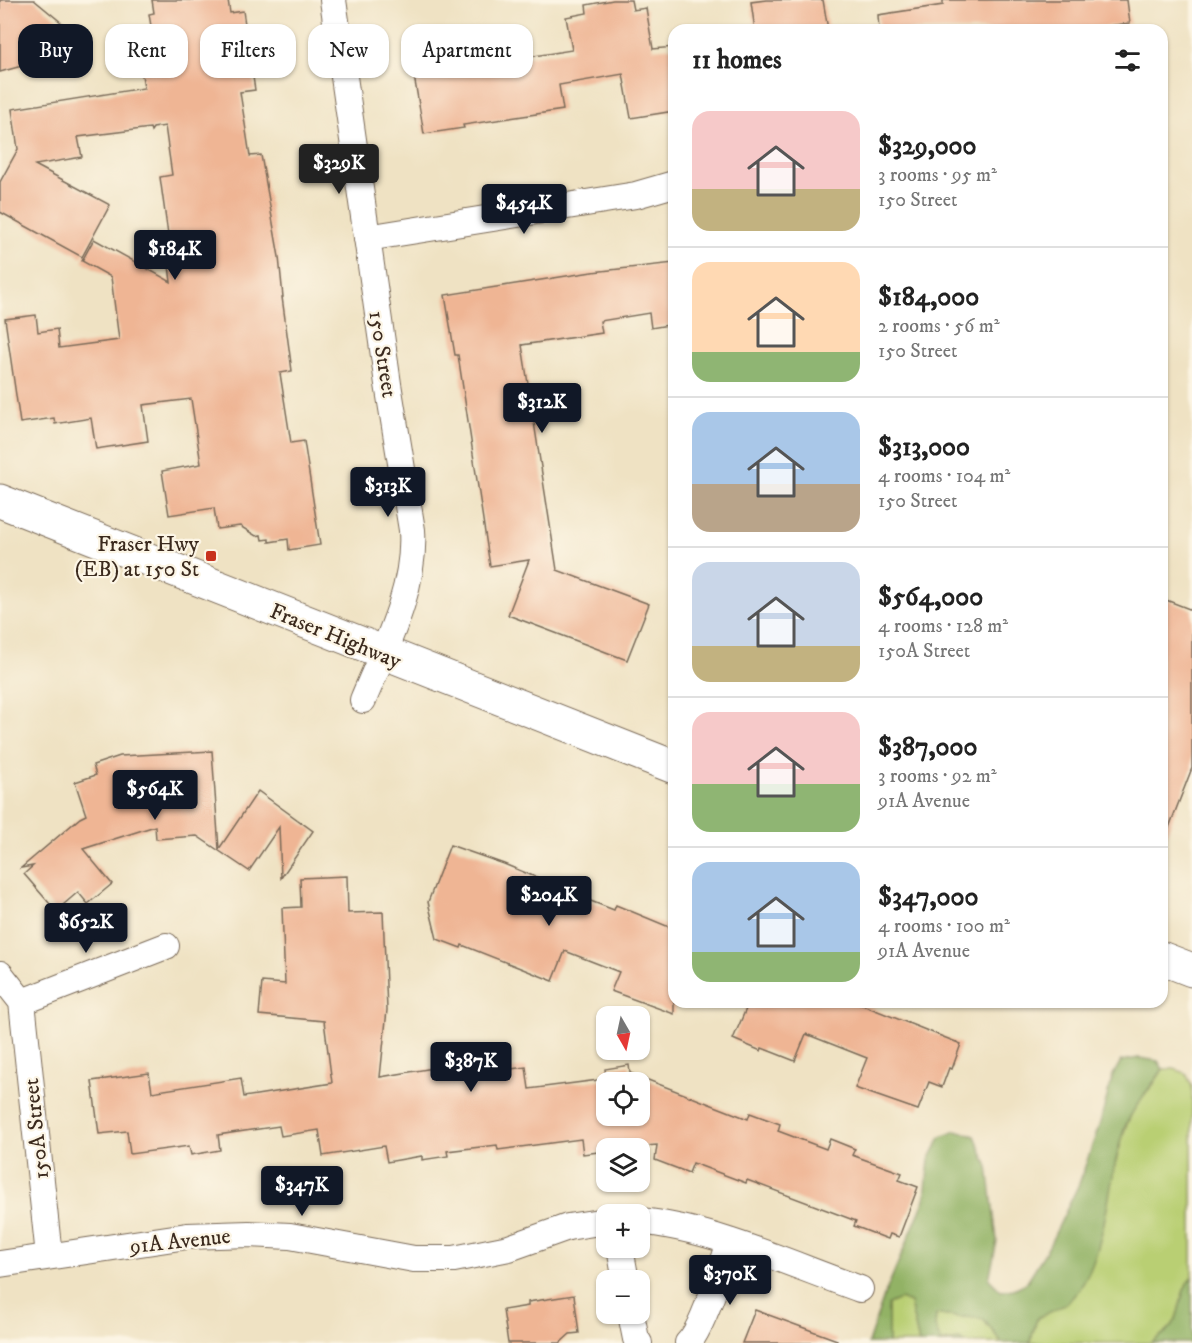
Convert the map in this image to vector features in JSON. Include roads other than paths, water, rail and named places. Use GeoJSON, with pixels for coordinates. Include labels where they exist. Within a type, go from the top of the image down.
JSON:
{"type":"FeatureCollection","features":[{"type":"Feature","properties":{"kind":"main road","name":"Fraser Highway"},"geometry":{"type":"LineString","coordinates":[[0,501],[668,765]]}},
{"type":"Feature","properties":{"kind":"main road"},"geometry":{"type":"LineString","coordinates":[[1168,961],[1192,970]]}},
{"type":"Feature","properties":{"kind":"street","name":"150 Street"},"geometry":{"type":"LineString","coordinates":[[333,0],[412,530],[413,552],[399,610],[363,700]]}},
{"type":"Feature","properties":{"kind":"street"},"geometry":{"type":"LineString","coordinates":[[367,238],[636,195],[668,186]]}},
{"type":"Feature","properties":{"kind":"street"},"geometry":{"type":"LineString","coordinates":[[0,974],[22,1002],[166,946]]}},
{"type":"Feature","properties":{"kind":"street","name":"150A Street"},"geometry":{"type":"LineString","coordinates":[[22,1002],[49,1256]]}},
{"type":"Feature","properties":{"kind":"street"},"geometry":{"type":"LineString","coordinates":[[650,1222],[696,1231],[860,1289]]}},
{"type":"Feature","properties":{"kind":"street","name":"91A Avenue"},"geometry":{"type":"LineString","coordinates":[[0,1264],[187,1236],[249,1234],[290,1236],[414,1259],[454,1259],[508,1248],[568,1227],[596,1223]]}},
{"type":"Feature","properties":{"kind":"street"},"geometry":{"type":"LineString","coordinates":[[688,1343],[701,1322],[730,1242]]}},
{"type":"Feature","properties":{"kind":"street"},"geometry":{"type":"LineString","coordinates":[[633,1324],[639,1343]]}},
{"type":"Feature","properties":{"kind":"place","name":"Fraser Hwy (EB) at 150 St"},"geometry":{"type":"Point","coordinates":[211,556]}}]}
